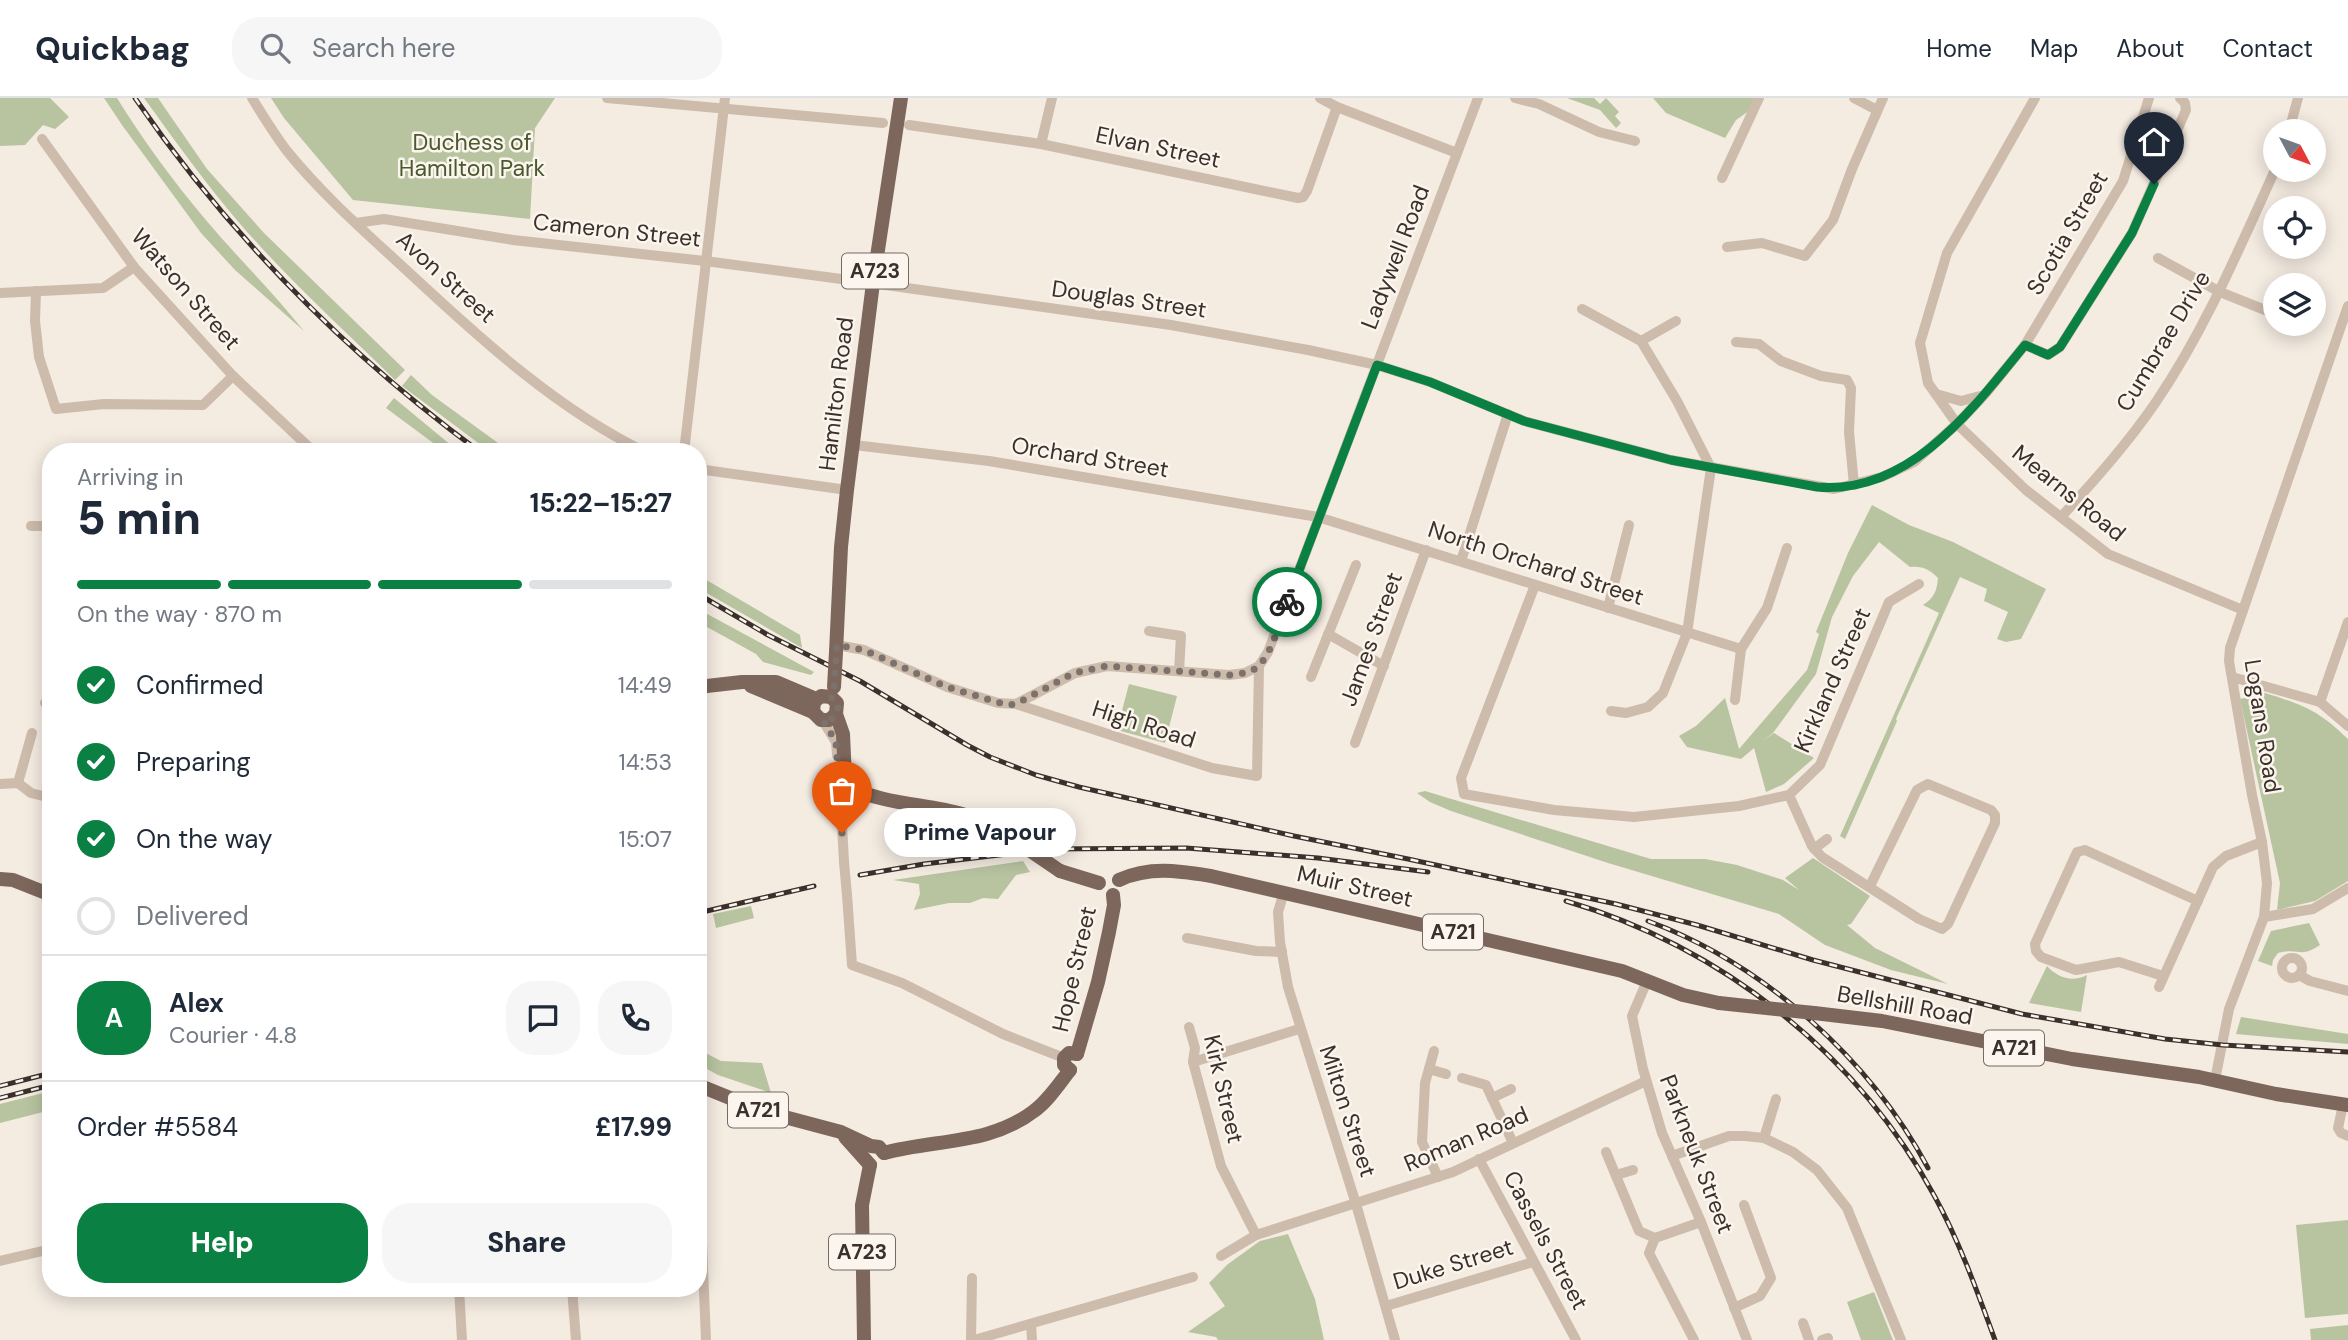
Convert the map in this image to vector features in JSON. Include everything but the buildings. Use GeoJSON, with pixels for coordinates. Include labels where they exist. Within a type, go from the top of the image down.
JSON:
{"type":"FeatureCollection","features":[{"type":"Feature","properties":{"kind":"main road","name":"Hamilton Road"},"geometry":{"type":"LineString","coordinates":[[822,712],[823,695],[833,692],[847,490],[873,283],[901,98]]}},
{"type":"Feature","properties":{"kind":"main road"},"geometry":{"type":"LineString","coordinates":[[707,686],[776,682],[822,712]]}},
{"type":"Feature","properties":{"kind":"main road","name":"A721"},"geometry":{"type":"LineString","coordinates":[[822,712],[843,734],[845,778],[850,787],[987,823],[1060,871],[1099,883]]}},
{"type":"Feature","properties":{"kind":"main road","name":"Muir Street"},"geometry":{"type":"LineString","coordinates":[[1119,880],[1135,873],[1173,870],[1211,876],[1622,971]]}},
{"type":"Feature","properties":{"kind":"main road","name":"A721"},"geometry":{"type":"LineString","coordinates":[[1113,895],[1104,894],[1099,883],[1102,877],[1108,874],[1119,880]]}},
{"type":"Feature","properties":{"kind":"main road"},"geometry":{"type":"LineString","coordinates":[[0,878],[42,891]]}},
{"type":"Feature","properties":{"kind":"main road"},"geometry":{"type":"LineString","coordinates":[[1113,895],[1119,889],[1119,880]]}},
{"type":"Feature","properties":{"kind":"main road","name":"Hope Street"},"geometry":{"type":"LineString","coordinates":[[873,1155],[917,1145],[964,1141],[1008,1126],[1034,1111],[1070,1061],[1089,1018],[1109,932],[1113,895]]}},
{"type":"Feature","properties":{"kind":"main road","name":"Bellshill Road"},"geometry":{"type":"LineString","coordinates":[[1622,971],[1683,995],[1719,1003],[1882,1021],[2072,1059],[2215,1080],[2276,1094],[2345,1105]]}},
{"type":"Feature","properties":{"kind":"main road","name":"A721"},"geometry":{"type":"LineString","coordinates":[[707,1088],[762,1111],[841,1132],[873,1155]]}},
{"type":"Feature","properties":{"kind":"main road","name":"A723"},"geometry":{"type":"LineString","coordinates":[[864,1340],[862,1205],[873,1155]]}},
{"type":"Feature","properties":{"kind":"street","name":"Avon Street"},"geometry":{"type":"LineString","coordinates":[[252,98],[293,158],[356,223],[456,317],[522,372],[602,428],[629,443]]}},
{"type":"Feature","properties":{"kind":"street"},"geometry":{"type":"LineString","coordinates":[[607,98],[724,103],[883,123]]}},
{"type":"Feature","properties":{"kind":"street"},"geometry":{"type":"LineString","coordinates":[[1041,144],[1052,98]]}},
{"type":"Feature","properties":{"kind":"street"},"geometry":{"type":"LineString","coordinates":[[1320,98],[1457,153]]}},
{"type":"Feature","properties":{"kind":"street","name":"Ladywell Road"},"geometry":{"type":"LineString","coordinates":[[1259,666],[1268,652],[1478,98]]}},
{"type":"Feature","properties":{"kind":"street"},"geometry":{"type":"LineString","coordinates":[[1516,98],[1539,104],[1599,132],[1635,141]]}},
{"type":"Feature","properties":{"kind":"street"},"geometry":{"type":"LineString","coordinates":[[1721,178],[1759,98]]}},
{"type":"Feature","properties":{"kind":"street"},"geometry":{"type":"LineString","coordinates":[[1854,98],[1877,110]]}},
{"type":"Feature","properties":{"kind":"street"},"geometry":{"type":"LineString","coordinates":[[1727,247],[1762,243],[1805,256],[1833,220],[1883,98]]}},
{"type":"Feature","properties":{"kind":"street","name":"Mearns Road"},"geometry":{"type":"LineString","coordinates":[[2035,98],[1947,253],[1920,344],[1928,383],[1958,424],[2025,490],[2108,554],[2244,610]]}},
{"type":"Feature","properties":{"kind":"street","name":"Scotia Street"},"geometry":{"type":"LineString","coordinates":[[1377,365],[1430,382],[1524,421],[1711,468],[1833,489],[1882,477],[1914,461],[1958,424],[2025,345],[2123,181],[2149,98]]}},
{"type":"Feature","properties":{"kind":"street"},"geometry":{"type":"LineString","coordinates":[[2025,345],[2048,355],[2060,347],[2132,233],[2186,110],[2185,103],[2180,98]]}},
{"type":"Feature","properties":{"kind":"street"},"geometry":{"type":"LineString","coordinates":[[2292,119],[2298,98]]}},
{"type":"Feature","properties":{"kind":"street"},"geometry":{"type":"LineString","coordinates":[[685,443],[724,103]]}},
{"type":"Feature","properties":{"kind":"street","name":"Elvan Street"},"geometry":{"type":"LineString","coordinates":[[909,125],[1041,144],[1298,198],[1303,197],[1307,191],[1337,107]]}},
{"type":"Feature","properties":{"kind":"street","name":"Watson Street"},"geometry":{"type":"LineString","coordinates":[[42,139],[134,267],[233,376],[304,443]]}},
{"type":"Feature","properties":{"kind":"street","name":"Cumbrae Drive"},"geometry":{"type":"LineString","coordinates":[[2061,517],[2094,482],[2157,401],[2220,292],[2270,182]]}},
{"type":"Feature","properties":{"kind":"street","name":"Cameron Street"},"geometry":{"type":"LineString","coordinates":[[356,223],[384,219],[513,240],[873,283]]}},
{"type":"Feature","properties":{"kind":"street"},"geometry":{"type":"LineString","coordinates":[[2158,258],[2220,292],[2263,309]]}},
{"type":"Feature","properties":{"kind":"street"},"geometry":{"type":"LineString","coordinates":[[0,293],[103,288],[134,267]]}},
{"type":"Feature","properties":{"kind":"street","name":"Douglas Street"},"geometry":{"type":"LineString","coordinates":[[873,283],[1171,325],[1377,365]]}},
{"type":"Feature","properties":{"kind":"street"},"geometry":{"type":"LineString","coordinates":[[36,291],[35,321],[39,357],[56,409],[104,404],[202,405],[233,376]]}},
{"type":"Feature","properties":{"kind":"street","name":"Logans Road"},"geometry":{"type":"LineString","coordinates":[[2215,1080],[2229,1009],[2264,916],[2267,883],[2262,842],[2231,677],[2230,648],[2348,306]]}},
{"type":"Feature","properties":{"kind":"street"},"geometry":{"type":"LineString","coordinates":[[1582,309],[1641,341],[1677,401],[1711,468],[1687,633],[1663,693],[1648,707],[1626,713],[1611,711]]}},
{"type":"Feature","properties":{"kind":"street"},"geometry":{"type":"LineString","coordinates":[[1641,341],[1676,321]]}},
{"type":"Feature","properties":{"kind":"street"},"geometry":{"type":"LineString","coordinates":[[1736,342],[1759,344],[1781,361],[1821,376],[1847,380],[1851,388],[1849,432],[1854,485]]}},
{"type":"Feature","properties":{"kind":"street"},"geometry":{"type":"LineString","coordinates":[[1935,393],[1961,401],[1986,393]]}},
{"type":"Feature","properties":{"kind":"street"},"geometry":{"type":"LineString","coordinates":[[1461,561],[1508,414]]}},
{"type":"Feature","properties":{"kind":"street","name":"Orchard Street"},"geometry":{"type":"LineString","coordinates":[[853,445],[989,461],[1318,517]]}},
{"type":"Feature","properties":{"kind":"street"},"geometry":{"type":"LineString","coordinates":[[707,470],[847,490]]}},
{"type":"Feature","properties":{"kind":"street","name":"North Orchard Street"},"geometry":{"type":"LineString","coordinates":[[1318,517],[1741,649]]}},
{"type":"Feature","properties":{"kind":"street"},"geometry":{"type":"LineString","coordinates":[[1608,608],[1629,525]]}},
{"type":"Feature","properties":{"kind":"street"},"geometry":{"type":"LineString","coordinates":[[30,526],[42,526]]}},
{"type":"Feature","properties":{"kind":"street"},"geometry":{"type":"LineString","coordinates":[[1735,700],[1741,649],[1767,608],[1787,548]]}},
{"type":"Feature","properties":{"kind":"street","name":"James Street"},"geometry":{"type":"LineString","coordinates":[[1355,743],[1426,550]]}},
{"type":"Feature","properties":{"kind":"street"},"geometry":{"type":"LineString","coordinates":[[1311,677],[1356,565]]}},
{"type":"Feature","properties":{"kind":"street","name":"Kirkland Street"},"geometry":{"type":"LineString","coordinates":[[1789,795],[1820,765],[1889,602],[1919,584]]}},
{"type":"Feature","properties":{"kind":"street"},"geometry":{"type":"LineString","coordinates":[[1535,585],[1461,778],[1464,794],[1554,810],[1634,817],[1739,806],[1789,795],[1814,849],[1822,857],[1919,919],[1942,929],[1947,926],[1995,823],[1995,816],[1991,810],[1928,784],[1921,787],[1917,790],[1870,886]]}},
{"type":"Feature","properties":{"kind":"street"},"geometry":{"type":"LineString","coordinates":[[2320,702],[2348,622]]}},
{"type":"Feature","properties":{"kind":"street"},"geometry":{"type":"LineString","coordinates":[[1149,631],[1181,636],[1179,671]]}},
{"type":"Feature","properties":{"kind":"street"},"geometry":{"type":"LineString","coordinates":[[1328,635],[1384,666]]}},
{"type":"Feature","properties":{"kind":"street","name":"High Road"},"geometry":{"type":"LineString","coordinates":[[837,649],[864,650],[947,687],[998,703],[1016,704],[1212,768],[1257,776],[1259,666]]}},
{"type":"Feature","properties":{"kind":"street"},"geometry":{"type":"LineString","coordinates":[[1016,704],[1084,670],[1107,666],[1229,675],[1245,673],[1259,666]]}},
{"type":"Feature","properties":{"kind":"street"},"geometry":{"type":"LineString","coordinates":[[2231,677],[2320,702],[2348,726]]}},
{"type":"Feature","properties":{"kind":"street"},"geometry":{"type":"LineString","coordinates":[[822,712],[836,742],[852,965],[902,983],[1003,1034],[1070,1061]]}},
{"type":"Feature","properties":{"kind":"street"},"geometry":{"type":"LineString","coordinates":[[18,783],[32,733]]}},
{"type":"Feature","properties":{"kind":"street"},"geometry":{"type":"LineString","coordinates":[[0,784],[18,783],[31,793],[42,796]]}},
{"type":"Feature","properties":{"kind":"street"},"geometry":{"type":"LineString","coordinates":[[1814,849],[1826,839]]}},
{"type":"Feature","properties":{"kind":"street"},"geometry":{"type":"LineString","coordinates":[[2198,901],[2085,850],[2077,852],[2035,944],[2036,951],[2040,957],[2076,970],[2119,962],[2161,981],[2198,901],[2213,867],[2226,856],[2262,842]]}},
{"type":"Feature","properties":{"kind":"street"},"geometry":{"type":"LineString","coordinates":[[2264,916],[2313,909],[2348,888]]}},
{"type":"Feature","properties":{"kind":"street","name":"Milton Street"},"geometry":{"type":"LineString","coordinates":[[1284,892],[1278,912],[1287,987],[1356,1204],[1395,1340]]}},
{"type":"Feature","properties":{"kind":"street"},"geometry":{"type":"LineString","coordinates":[[1187,938],[1256,951],[1282,952]]}},
{"type":"Feature","properties":{"kind":"street"},"geometry":{"type":"LineString","coordinates":[[2299,975],[2310,981],[2348,991]]}},
{"type":"Feature","properties":{"kind":"street","name":"Parkneuk Street"},"geometry":{"type":"LineString","coordinates":[[1647,981],[1632,1016],[1646,1081],[1662,1133],[1701,1222],[1747,1340]]}},
{"type":"Feature","properties":{"kind":"street","name":"Kirk Street"},"geometry":{"type":"LineString","coordinates":[[1189,1027],[1195,1048],[1193,1062],[1221,1166],[1256,1235]]}},
{"type":"Feature","properties":{"kind":"street"},"geometry":{"type":"LineString","coordinates":[[1193,1062],[1299,1029]]}},
{"type":"Feature","properties":{"kind":"street"},"geometry":{"type":"LineString","coordinates":[[1434,1051],[1425,1083],[1422,1142],[1438,1177]]}},
{"type":"Feature","properties":{"kind":"street"},"geometry":{"type":"LineString","coordinates":[[1429,1069],[1446,1074]]}},
{"type":"Feature","properties":{"kind":"street"},"geometry":{"type":"LineString","coordinates":[[1462,1078],[1486,1085],[1513,1143]]}},
{"type":"Feature","properties":{"kind":"street","name":"Roman Road"},"geometry":{"type":"LineString","coordinates":[[1221,1256],[1256,1235],[1438,1177],[1646,1081]]}},
{"type":"Feature","properties":{"kind":"street"},"geometry":{"type":"LineString","coordinates":[[1492,1098],[1511,1089]]}},
{"type":"Feature","properties":{"kind":"street"},"geometry":{"type":"LineString","coordinates":[[1764,1138],[1776,1099]]}},
{"type":"Feature","properties":{"kind":"street"},"geometry":{"type":"LineString","coordinates":[[2345,1105],[2338,1128],[2348,1136]]}},
{"type":"Feature","properties":{"kind":"street"},"geometry":{"type":"LineString","coordinates":[[1771,1116],[1783,1120]]}},
{"type":"Feature","properties":{"kind":"street"},"geometry":{"type":"LineString","coordinates":[[1672,1156],[1730,1136],[1764,1138],[1793,1152],[1817,1170],[1847,1208],[1901,1340]]}},
{"type":"Feature","properties":{"kind":"street"},"geometry":{"type":"LineString","coordinates":[[1606,1152],[1639,1231],[1655,1238],[1701,1222]]}},
{"type":"Feature","properties":{"kind":"street","name":"Cassels Street"},"geometry":{"type":"LineString","coordinates":[[1479,1159],[1576,1340]]}},
{"type":"Feature","properties":{"kind":"street"},"geometry":{"type":"LineString","coordinates":[[1616,1175],[1633,1170]]}},
{"type":"Feature","properties":{"kind":"street"},"geometry":{"type":"LineString","coordinates":[[1734,1308],[1760,1296],[1771,1278],[1744,1205]]}},
{"type":"Feature","properties":{"kind":"street"},"geometry":{"type":"LineString","coordinates":[[1655,1238],[1649,1253],[1694,1340]]}},
{"type":"Feature","properties":{"kind":"street"},"geometry":{"type":"LineString","coordinates":[[0,1261],[42,1251]]}},
{"type":"Feature","properties":{"kind":"street","name":"Duke Street"},"geometry":{"type":"LineString","coordinates":[[1386,1306],[1533,1262]]}},
{"type":"Feature","properties":{"kind":"street"},"geometry":{"type":"LineString","coordinates":[[972,1278],[972,1340],[1194,1277]]}},
{"type":"Feature","properties":{"kind":"street"},"geometry":{"type":"LineString","coordinates":[[460,1297],[462,1340]]}},
{"type":"Feature","properties":{"kind":"street"},"geometry":{"type":"LineString","coordinates":[[573,1297],[576,1340]]}},
{"type":"Feature","properties":{"kind":"street"},"geometry":{"type":"LineString","coordinates":[[703,1297],[706,1340]]}},
{"type":"Feature","properties":{"kind":"street"},"geometry":{"type":"LineString","coordinates":[[1803,1323],[1809,1340]]}},
{"type":"Feature","properties":{"kind":"street"},"geometry":{"type":"LineString","coordinates":[[1031,1324],[1032,1340]]}},
{"type":"Feature","properties":{"kind":"green space"},"geometry":{"type":"Polygon","coordinates":[[[0,98],[50,98],[69,117],[55,129],[43,125],[25,145],[0,146],[0,98]]]}},
{"type":"Feature","properties":{"kind":"green space"},"geometry":{"type":"Polygon","coordinates":[[[104,98],[117,98],[193,205],[304,331],[235,270],[201,233],[104,98]]]}},
{"type":"Feature","properties":{"kind":"green space"},"geometry":{"type":"Polygon","coordinates":[[[144,98],[158,98],[207,169],[264,233],[405,370],[395,380],[297,285],[241,225],[144,98]]]}},
{"type":"Feature","properties":{"kind":"green space","name":"Duchess of Hamilton Park"},"geometry":{"type":"Polygon","coordinates":[[[271,98],[555,98],[535,128],[530,219],[353,200],[284,118],[271,98]]]}},
{"type":"Feature","properties":{"kind":"green space"},"geometry":{"type":"Polygon","coordinates":[[[1567,98],[1594,98],[1600,104],[1606,98],[1619,112],[1615,116],[1621,123],[1616,128],[1600,110],[1567,98]]]}},
{"type":"Feature","properties":{"kind":"green space"},"geometry":{"type":"Polygon","coordinates":[[[1653,98],[1758,98],[1753,108],[1736,120],[1725,138],[1666,113],[1653,98]]]}},
{"type":"Feature","properties":{"kind":"green space"},"geometry":{"type":"Polygon","coordinates":[[[411,375],[432,395],[498,443],[478,443],[402,386],[411,375]]]}},
{"type":"Feature","properties":{"kind":"green space"},"geometry":{"type":"Polygon","coordinates":[[[394,398],[448,443],[433,443],[386,408],[394,398]]]}},
{"type":"Feature","properties":{"kind":"green space"},"geometry":{"type":"Polygon","coordinates":[[[1872,505],[2046,589],[2021,639],[2006,642],[1997,639],[2008,612],[1984,601],[1987,589],[1960,577],[1845,839],[1840,836],[1939,613],[1923,605],[1932,597],[1938,583],[1938,578],[1929,570],[1910,567],[1879,542],[1853,576],[1832,617],[1816,674],[1773,733],[1762,741],[1774,733],[1814,758],[1784,784],[1766,792],[1754,748],[1741,759],[1687,747],[1679,736],[1696,726],[1725,698],[1739,749],[1807,670],[1819,634],[1816,632],[1848,553],[1872,505]]]}},
{"type":"Feature","properties":{"kind":"green space"},"geometry":{"type":"Polygon","coordinates":[[[707,580],[800,635],[802,648],[707,593],[707,580]]]}},
{"type":"Feature","properties":{"kind":"green space"},"geometry":{"type":"Polygon","coordinates":[[[707,614],[814,672],[811,675],[763,662],[756,654],[707,627],[707,614]]]}},
{"type":"Feature","properties":{"kind":"green space"},"geometry":{"type":"Polygon","coordinates":[[[1129,684],[1177,696],[1165,743],[1117,730],[1129,684]]]}},
{"type":"Feature","properties":{"kind":"green space"},"geometry":{"type":"Polygon","coordinates":[[[2265,693],[2310,710],[2328,721],[2348,739],[2348,881],[2315,901],[2277,910],[2280,883],[2240,699],[2265,693]]]}},
{"type":"Feature","properties":{"kind":"green space"},"geometry":{"type":"Polygon","coordinates":[[[1425,791],[1651,859],[1705,859],[1737,865],[1783,880],[1799,890],[1785,878],[1813,858],[1870,896],[1851,924],[1847,925],[1875,948],[1948,984],[1891,970],[1825,945],[1779,914],[1608,863],[1451,811],[1417,793],[1425,791]]]}},
{"type":"Feature","properties":{"kind":"green space"},"geometry":{"type":"Polygon","coordinates":[[[1023,861],[1030,872],[1016,875],[998,899],[983,898],[970,903],[949,903],[914,910],[920,894],[919,884],[893,880],[1023,861]]]}},
{"type":"Feature","properties":{"kind":"green space"},"geometry":{"type":"Polygon","coordinates":[[[751,906],[754,918],[716,928],[713,914],[751,906]]]}},
{"type":"Feature","properties":{"kind":"green space"},"geometry":{"type":"Polygon","coordinates":[[[2309,923],[2320,945],[2303,952],[2278,953],[2272,966],[2258,961],[2271,931],[2309,923]]]}},
{"type":"Feature","properties":{"kind":"green space"},"geometry":{"type":"Polygon","coordinates":[[[2047,966],[2065,978],[2076,979],[2087,975],[2081,1012],[2029,1003],[2047,966]]]}},
{"type":"Feature","properties":{"kind":"green space"},"geometry":{"type":"Polygon","coordinates":[[[2241,1017],[2348,1034],[2348,1044],[2236,1034],[2241,1017]]]}},
{"type":"Feature","properties":{"kind":"green space"},"geometry":{"type":"Polygon","coordinates":[[[707,1054],[721,1061],[762,1063],[771,1093],[707,1069],[707,1054]]]}},
{"type":"Feature","properties":{"kind":"green space"},"geometry":{"type":"Polygon","coordinates":[[[42,1093],[42,1112],[0,1123],[0,1104],[42,1093]]]}},
{"type":"Feature","properties":{"kind":"green space"},"geometry":{"type":"Polygon","coordinates":[[[2348,1220],[2348,1314],[2305,1318],[2296,1225],[2348,1220]]]}},
{"type":"Feature","properties":{"kind":"green space"},"geometry":{"type":"Polygon","coordinates":[[[1288,1234],[1315,1299],[1324,1340],[1218,1340],[1216,1337],[1188,1332],[1225,1306],[1209,1283],[1228,1264],[1260,1241],[1288,1234]]]}},
{"type":"Feature","properties":{"kind":"green space"},"geometry":{"type":"Polygon","coordinates":[[[1874,1292],[1893,1340],[1861,1340],[1847,1302],[1874,1292]]]}},
{"type":"Feature","properties":{"kind":"green space"},"geometry":{"type":"Polygon","coordinates":[[[2348,1325],[2348,1340],[2311,1340],[2310,1329],[2348,1325]]]}},
{"type":"Feature","properties":{"kind":"railway"},"geometry":{"type":"LineString","coordinates":[[135,98],[171,149],[210,197],[293,290],[383,375],[468,443]]}},
{"type":"Feature","properties":{"kind":"railway"},"geometry":{"type":"LineString","coordinates":[[707,599],[768,635],[860,681],[990,757],[1036,775],[1079,787],[1294,836],[1616,904],[1813,960],[2022,1014],[2165,1039],[2348,1052]]}},
{"type":"Feature","properties":{"kind":"railway"},"geometry":{"type":"LineString","coordinates":[[860,875],[924,864],[1050,849],[1186,848],[1318,858],[1428,872]]}},
{"type":"Feature","properties":{"kind":"railway"},"geometry":{"type":"LineString","coordinates":[[707,911],[814,886]]}},
{"type":"Feature","properties":{"kind":"railway"},"geometry":{"type":"LineString","coordinates":[[1566,901],[1623,921],[1679,947],[1731,977],[1780,1013],[1826,1053],[1867,1097],[1903,1145],[1935,1197],[1975,1285],[1995,1340]]}},
{"type":"Feature","properties":{"kind":"railway"},"geometry":{"type":"LineString","coordinates":[[1648,921],[1691,939],[1733,962],[1810,1020],[1845,1053],[1876,1089],[1928,1168]]}},
{"type":"Feature","properties":{"kind":"railway"},"geometry":{"type":"LineString","coordinates":[[0,1086],[42,1075]]}},
{"type":"Feature","properties":{"kind":"railway"},"geometry":{"type":"LineString","coordinates":[[0,1098],[42,1087]]}},
{"type":"Feature","properties":{"kind":"way so far"},"geometry":{"type":"LineString","coordinates":[[842,833],[836,742],[823,720],[832,719],[838,710],[835,699],[831,697],[837,645],[864,650],[947,687],[1007,705],[1016,704],[1074,673],[1107,666],[1229,675],[1245,673],[1259,666],[1268,652],[1287,602]]}},
{"type":"Feature","properties":{"kind":"place","name":"Prime Vapour"},"geometry":{"type":"Point","coordinates":[842,833]}},
{"type":"Feature","properties":{"kind":"route"},"geometry":{"type":"LineString","coordinates":[[1287,602],[1377,365],[1430,382],[1524,421],[1671,460],[1817,487],[1833,489],[1854,485],[1882,477],[1914,461],[1958,424],[2025,345],[2048,355],[2060,347],[2132,233],[2154,184]]}}]}
